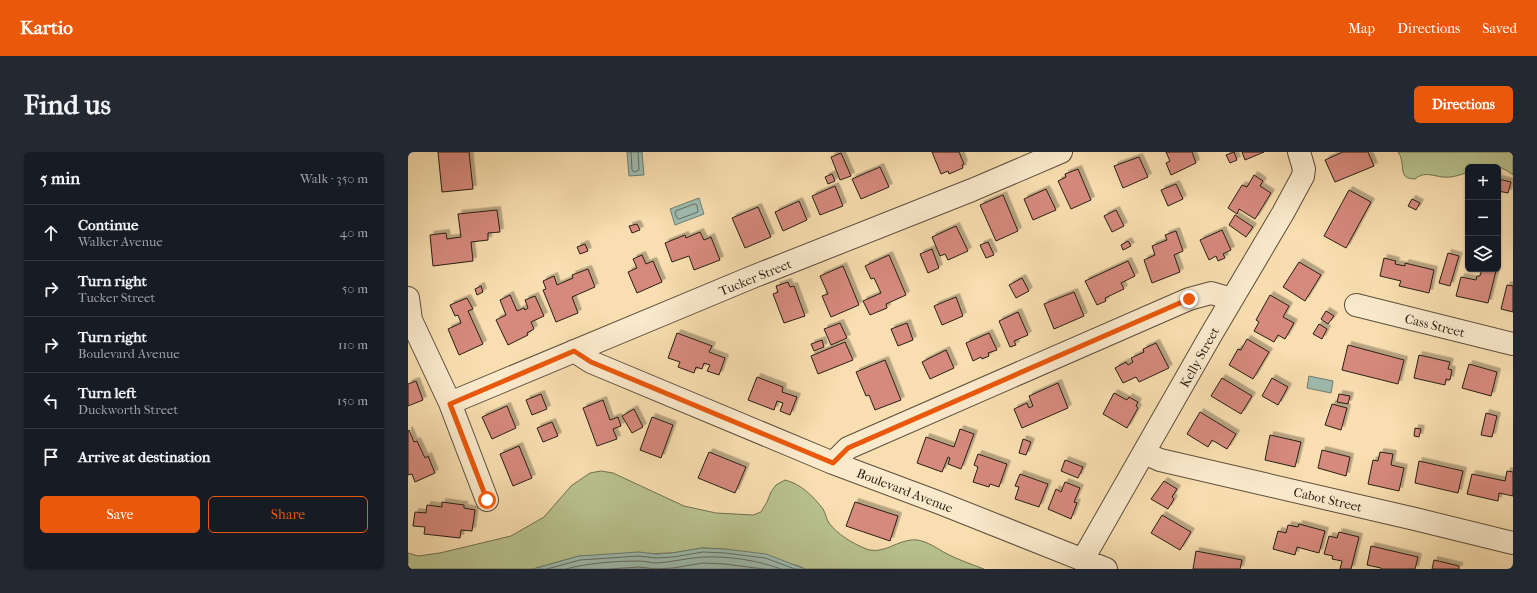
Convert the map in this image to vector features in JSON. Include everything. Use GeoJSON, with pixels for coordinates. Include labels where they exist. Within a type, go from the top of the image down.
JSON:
{"type":"FeatureCollection","features":[{"type":"Feature","properties":{"kind":"street","name":"Tucker Street"},"geometry":{"type":"LineString","coordinates":[[450,404],[574,351],[972,190],[1061,152]]}},
{"type":"Feature","properties":{"kind":"street","name":"Kelly Street"},"geometry":{"type":"LineString","coordinates":[[1084,559],[1232,299],[1284,212],[1303,176],[1304,168],[1299,152]]}},
{"type":"Feature","properties":{"kind":"street"},"geometry":{"type":"LineString","coordinates":[[833,463],[848,448],[1189,299],[1210,293],[1232,299]]}},
{"type":"Feature","properties":{"kind":"street"},"geometry":{"type":"LineString","coordinates":[[408,298],[411,320],[450,404],[487,500]]}},
{"type":"Feature","properties":{"kind":"street","name":"Cass Street"},"geometry":{"type":"LineString","coordinates":[[1356,305],[1513,344]]}},
{"type":"Feature","properties":{"kind":"street","name":"Boulevard Avenue"},"geometry":{"type":"LineString","coordinates":[[574,351],[591,362],[833,463],[940,503],[1106,569]]}},
{"type":"Feature","properties":{"kind":"street","name":"Cabot Street"},"geometry":{"type":"LineString","coordinates":[[1144,454],[1160,460],[1513,543]]}},
{"type":"Feature","properties":{"kind":"green space"},"geometry":{"type":"Polygon","coordinates":[[[1398,152],[1513,152],[1513,175],[1501,168],[1501,164],[1465,164],[1465,173],[1453,177],[1422,175],[1415,179],[1409,178],[1404,174],[1401,157],[1398,152]]]}},
{"type":"Feature","properties":{"kind":"green space"},"geometry":{"type":"Polygon","coordinates":[[[601,471],[613,473],[684,506],[716,513],[753,515],[761,512],[776,485],[785,480],[796,484],[806,491],[823,509],[832,527],[845,538],[859,546],[871,550],[878,550],[910,540],[917,540],[984,569],[805,569],[799,566],[725,549],[702,548],[672,553],[579,556],[533,569],[408,569],[408,553],[418,556],[440,553],[511,536],[544,517],[571,486],[590,473],[601,471]]]}},
{"type":"Feature","properties":{"kind":"water"},"geometry":{"type":"Polygon","coordinates":[[[627,152],[642,152],[644,175],[629,176],[627,152]]]}},
{"type":"Feature","properties":{"kind":"water"},"geometry":{"type":"Polygon","coordinates":[[[699,198],[704,214],[675,225],[670,209],[699,198]]]}},
{"type":"Feature","properties":{"kind":"water"},"geometry":{"type":"Polygon","coordinates":[[[1309,376],[1333,381],[1331,393],[1307,388],[1309,376]]]}},
{"type":"Feature","properties":{"kind":"water"},"geometry":{"type":"Polygon","coordinates":[[[702,548],[766,554],[805,569],[533,569],[579,556],[639,552],[656,554],[672,553],[702,548]]]}},
{"type":"Feature","properties":{"kind":"building"},"geometry":{"type":"Polygon","coordinates":[[[438,152],[469,152],[473,189],[442,192],[438,152]]]}},
{"type":"Feature","properties":{"kind":"building"},"geometry":{"type":"Polygon","coordinates":[[[932,152],[959,152],[964,164],[962,165],[963,168],[949,174],[948,171],[941,174],[932,152]]]}},
{"type":"Feature","properties":{"kind":"building"},"geometry":{"type":"Polygon","coordinates":[[[1166,152],[1192,152],[1196,163],[1171,175],[1166,163],[1170,161],[1166,152]]]}},
{"type":"Feature","properties":{"kind":"building"},"geometry":{"type":"Polygon","coordinates":[[[1234,152],[1237,160],[1230,163],[1226,155],[1234,152]]]}},
{"type":"Feature","properties":{"kind":"building"},"geometry":{"type":"Polygon","coordinates":[[[1242,152],[1264,152],[1245,160],[1242,152]]]}},
{"type":"Feature","properties":{"kind":"building"},"geometry":{"type":"Polygon","coordinates":[[[1343,152],[1368,152],[1374,166],[1335,182],[1325,160],[1343,152]]]}},
{"type":"Feature","properties":{"kind":"building"},"geometry":{"type":"Polygon","coordinates":[[[841,153],[851,176],[840,180],[831,157],[841,153]]]}},
{"type":"Feature","properties":{"kind":"building"},"geometry":{"type":"Polygon","coordinates":[[[1139,157],[1148,177],[1123,188],[1114,166],[1139,157]]]}},
{"type":"Feature","properties":{"kind":"building"},"geometry":{"type":"Polygon","coordinates":[[[880,167],[889,187],[861,199],[852,179],[880,167]]]}},
{"type":"Feature","properties":{"kind":"building"},"geometry":{"type":"Polygon","coordinates":[[[1078,169],[1091,200],[1071,209],[1058,181],[1066,177],[1065,174],[1078,169]]]}},
{"type":"Feature","properties":{"kind":"building"},"geometry":{"type":"Polygon","coordinates":[[[832,174],[835,181],[828,184],[825,177],[832,174]]]}},
{"type":"Feature","properties":{"kind":"building"},"geometry":{"type":"Polygon","coordinates":[[[1254,175],[1263,181],[1260,186],[1271,193],[1255,219],[1239,209],[1237,214],[1228,208],[1242,185],[1247,187],[1254,175]]]}},
{"type":"Feature","properties":{"kind":"building"},"geometry":{"type":"Polygon","coordinates":[[[1501,180],[1511,182],[1508,193],[1501,192],[1501,180]]]}},
{"type":"Feature","properties":{"kind":"building"},"geometry":{"type":"Polygon","coordinates":[[[1176,184],[1183,199],[1168,206],[1161,190],[1176,184]]]}},
{"type":"Feature","properties":{"kind":"building"},"geometry":{"type":"Polygon","coordinates":[[[835,186],[843,206],[820,215],[812,196],[835,186]]]}},
{"type":"Feature","properties":{"kind":"building"},"geometry":{"type":"Polygon","coordinates":[[[1046,189],[1056,210],[1033,220],[1024,199],[1046,189]]]}},
{"type":"Feature","properties":{"kind":"building"},"geometry":{"type":"Polygon","coordinates":[[[1349,190],[1371,202],[1346,248],[1324,236],[1349,190]]]}},
{"type":"Feature","properties":{"kind":"building"},"geometry":{"type":"Polygon","coordinates":[[[1003,195],[1018,231],[996,241],[980,205],[1003,195]]]}},
{"type":"Feature","properties":{"kind":"building"},"geometry":{"type":"Polygon","coordinates":[[[1412,199],[1420,203],[1416,210],[1408,206],[1412,199]]]}},
{"type":"Feature","properties":{"kind":"building"},"geometry":{"type":"Polygon","coordinates":[[[799,201],[807,220],[783,231],[775,212],[799,201]]]}},
{"type":"Feature","properties":{"kind":"building"},"geometry":{"type":"Polygon","coordinates":[[[758,207],[771,237],[745,248],[732,218],[758,207]]]}},
{"type":"Feature","properties":{"kind":"building"},"geometry":{"type":"Polygon","coordinates":[[[497,210],[500,232],[488,233],[488,240],[471,242],[473,261],[433,266],[430,235],[446,233],[447,239],[461,237],[458,214],[497,210]]]}},
{"type":"Feature","properties":{"kind":"building"},"geometry":{"type":"Polygon","coordinates":[[[1116,210],[1124,226],[1112,232],[1104,216],[1116,210]]]}},
{"type":"Feature","properties":{"kind":"building"},"geometry":{"type":"Polygon","coordinates":[[[1235,215],[1253,227],[1246,237],[1229,225],[1235,215]]]}},
{"type":"Feature","properties":{"kind":"building"},"geometry":{"type":"Polygon","coordinates":[[[637,224],[640,230],[632,233],[629,226],[637,224]]]}},
{"type":"Feature","properties":{"kind":"building"},"geometry":{"type":"Polygon","coordinates":[[[956,226],[968,251],[948,260],[945,254],[940,256],[932,237],[956,226]]]}},
{"type":"Feature","properties":{"kind":"building"},"geometry":{"type":"Polygon","coordinates":[[[1222,230],[1231,250],[1223,254],[1225,258],[1218,261],[1216,256],[1209,260],[1200,240],[1222,230]]]}},
{"type":"Feature","properties":{"kind":"building"},"geometry":{"type":"Polygon","coordinates":[[[1176,231],[1183,251],[1174,255],[1180,272],[1152,283],[1144,260],[1155,255],[1152,246],[1167,240],[1165,235],[1176,231]]]}},
{"type":"Feature","properties":{"kind":"building"},"geometry":{"type":"Polygon","coordinates":[[[700,232],[704,240],[711,237],[720,260],[694,270],[689,256],[672,262],[665,243],[685,235],[686,238],[700,232]]]}},
{"type":"Feature","properties":{"kind":"building"},"geometry":{"type":"Polygon","coordinates":[[[1128,241],[1131,246],[1123,250],[1121,245],[1128,241]]]}},
{"type":"Feature","properties":{"kind":"building"},"geometry":{"type":"Polygon","coordinates":[[[988,242],[994,255],[986,258],[980,245],[988,242]]]}},
{"type":"Feature","properties":{"kind":"building"},"geometry":{"type":"Polygon","coordinates":[[[585,244],[588,251],[580,254],[577,247],[585,244]]]}},
{"type":"Feature","properties":{"kind":"building"},"geometry":{"type":"Polygon","coordinates":[[[932,249],[939,268],[928,273],[920,254],[932,249]]]}},
{"type":"Feature","properties":{"kind":"building"},"geometry":{"type":"Polygon","coordinates":[[[1448,253],[1459,256],[1450,286],[1439,283],[1448,253]]]}},
{"type":"Feature","properties":{"kind":"building"},"geometry":{"type":"Polygon","coordinates":[[[642,255],[646,264],[653,261],[662,282],[637,293],[628,272],[637,268],[633,259],[642,255]]]}},
{"type":"Feature","properties":{"kind":"building"},"geometry":{"type":"Polygon","coordinates":[[[889,255],[906,295],[886,304],[887,308],[870,315],[863,301],[881,293],[874,278],[871,279],[865,266],[889,255]]]}},
{"type":"Feature","properties":{"kind":"building"},"geometry":{"type":"Polygon","coordinates":[[[1384,258],[1396,261],[1395,264],[1405,266],[1405,263],[1434,270],[1429,293],[1399,286],[1401,281],[1380,276],[1384,258]]]}},
{"type":"Feature","properties":{"kind":"building"},"geometry":{"type":"Polygon","coordinates":[[[1128,261],[1135,276],[1121,283],[1124,289],[1105,298],[1106,301],[1097,305],[1085,281],[1128,261]]]}},
{"type":"Feature","properties":{"kind":"building"},"geometry":{"type":"Polygon","coordinates":[[[1299,262],[1321,275],[1305,301],[1283,287],[1299,262]]]}},
{"type":"Feature","properties":{"kind":"building"},"geometry":{"type":"Polygon","coordinates":[[[843,266],[859,305],[831,317],[822,296],[828,294],[820,276],[843,266]]]}},
{"type":"Feature","properties":{"kind":"building"},"geometry":{"type":"Polygon","coordinates":[[[588,269],[595,287],[572,297],[578,313],[556,322],[543,290],[546,289],[543,281],[554,276],[557,285],[573,278],[572,275],[588,269]]]}},
{"type":"Feature","properties":{"kind":"building"},"geometry":{"type":"Polygon","coordinates":[[[1481,272],[1496,272],[1488,303],[1456,296],[1461,277],[1476,280],[1477,276],[1480,276],[1481,272]]]}},
{"type":"Feature","properties":{"kind":"building"},"geometry":{"type":"Polygon","coordinates":[[[1022,278],[1029,291],[1016,298],[1009,285],[1022,278]]]}},
{"type":"Feature","properties":{"kind":"building"},"geometry":{"type":"Polygon","coordinates":[[[788,282],[790,287],[794,286],[805,316],[784,323],[773,294],[778,292],[776,286],[788,282]]]}},
{"type":"Feature","properties":{"kind":"building"},"geometry":{"type":"Polygon","coordinates":[[[1507,285],[1513,286],[1513,312],[1501,309],[1507,285]]]}},
{"type":"Feature","properties":{"kind":"building"},"geometry":{"type":"Polygon","coordinates":[[[481,286],[483,292],[477,295],[475,289],[481,286]]]}},
{"type":"Feature","properties":{"kind":"building"},"geometry":{"type":"Polygon","coordinates":[[[1074,292],[1084,316],[1054,329],[1044,304],[1074,292]]]}},
{"type":"Feature","properties":{"kind":"building"},"geometry":{"type":"Polygon","coordinates":[[[510,295],[517,311],[528,308],[525,300],[535,296],[544,316],[531,322],[534,329],[527,333],[528,335],[508,345],[496,320],[506,315],[500,300],[510,295]]]}},
{"type":"Feature","properties":{"kind":"building"},"geometry":{"type":"Polygon","coordinates":[[[1270,295],[1289,306],[1283,317],[1294,323],[1285,339],[1278,335],[1274,342],[1254,331],[1259,322],[1256,320],[1270,295]]]}},
{"type":"Feature","properties":{"kind":"building"},"geometry":{"type":"Polygon","coordinates":[[[956,297],[963,316],[942,325],[934,306],[956,297]]]}},
{"type":"Feature","properties":{"kind":"building"},"geometry":{"type":"Polygon","coordinates":[[[467,298],[473,309],[468,311],[483,344],[459,355],[448,329],[461,323],[458,315],[455,316],[450,305],[467,298]]]}},
{"type":"Feature","properties":{"kind":"building"},"geometry":{"type":"Polygon","coordinates":[[[1326,311],[1334,316],[1328,324],[1321,319],[1326,311]]]}},
{"type":"Feature","properties":{"kind":"building"},"geometry":{"type":"Polygon","coordinates":[[[1018,312],[1028,335],[1014,341],[1016,345],[1010,347],[999,321],[1018,312]]]}},
{"type":"Feature","properties":{"kind":"building"},"geometry":{"type":"Polygon","coordinates":[[[840,323],[847,338],[831,345],[824,329],[840,323]]]}},
{"type":"Feature","properties":{"kind":"building"},"geometry":{"type":"Polygon","coordinates":[[[907,323],[913,340],[898,346],[891,329],[907,323]]]}},
{"type":"Feature","properties":{"kind":"building"},"geometry":{"type":"Polygon","coordinates":[[[1319,324],[1327,329],[1322,339],[1313,334],[1319,324]]]}},
{"type":"Feature","properties":{"kind":"building"},"geometry":{"type":"Polygon","coordinates":[[[677,333],[712,346],[709,352],[725,358],[719,375],[707,371],[710,365],[704,363],[702,369],[696,367],[694,373],[678,367],[680,362],[668,358],[677,333]]]}},
{"type":"Feature","properties":{"kind":"building"},"geometry":{"type":"Polygon","coordinates":[[[989,333],[997,350],[988,353],[989,356],[982,359],[981,357],[973,361],[966,343],[989,333]]]}},
{"type":"Feature","properties":{"kind":"building"},"geometry":{"type":"Polygon","coordinates":[[[1247,339],[1269,352],[1253,379],[1229,365],[1238,349],[1241,350],[1247,339]]]}},
{"type":"Feature","properties":{"kind":"building"},"geometry":{"type":"Polygon","coordinates":[[[822,340],[824,347],[814,351],[811,344],[822,340]]]}},
{"type":"Feature","properties":{"kind":"building"},"geometry":{"type":"Polygon","coordinates":[[[845,342],[853,360],[818,374],[811,356],[845,342]]]}},
{"type":"Feature","properties":{"kind":"building"},"geometry":{"type":"Polygon","coordinates":[[[1156,343],[1169,368],[1139,382],[1136,377],[1123,383],[1115,368],[1126,362],[1128,365],[1133,362],[1131,358],[1144,352],[1143,349],[1156,343]]]}},
{"type":"Feature","properties":{"kind":"building"},"geometry":{"type":"Polygon","coordinates":[[[1348,345],[1404,360],[1398,384],[1342,370],[1348,345]]]}},
{"type":"Feature","properties":{"kind":"building"},"geometry":{"type":"Polygon","coordinates":[[[946,350],[954,368],[930,379],[922,362],[946,350]]]}},
{"type":"Feature","properties":{"kind":"building"},"geometry":{"type":"Polygon","coordinates":[[[1419,355],[1450,362],[1448,369],[1452,370],[1450,380],[1446,379],[1445,385],[1414,378],[1419,355]]]}},
{"type":"Feature","properties":{"kind":"building"},"geometry":{"type":"Polygon","coordinates":[[[885,360],[901,400],[875,410],[869,395],[866,396],[856,372],[885,360]]]}},
{"type":"Feature","properties":{"kind":"building"},"geometry":{"type":"Polygon","coordinates":[[[1469,364],[1497,372],[1491,396],[1462,388],[1469,364]]]}},
{"type":"Feature","properties":{"kind":"building"},"geometry":{"type":"Polygon","coordinates":[[[757,377],[783,387],[782,392],[797,397],[790,415],[780,411],[783,403],[777,401],[774,410],[748,400],[757,377]]]}},
{"type":"Feature","properties":{"kind":"building"},"geometry":{"type":"Polygon","coordinates":[[[1222,378],[1252,396],[1241,414],[1211,396],[1222,378]]]}},
{"type":"Feature","properties":{"kind":"building"},"geometry":{"type":"Polygon","coordinates":[[[1272,378],[1288,387],[1278,405],[1262,396],[1272,378]]]}},
{"type":"Feature","properties":{"kind":"building"},"geometry":{"type":"Polygon","coordinates":[[[416,381],[423,400],[408,406],[408,384],[416,381]]]}},
{"type":"Feature","properties":{"kind":"building"},"geometry":{"type":"Polygon","coordinates":[[[1058,383],[1068,408],[1022,428],[1014,409],[1027,403],[1029,408],[1033,406],[1029,396],[1058,383]]]}},
{"type":"Feature","properties":{"kind":"building"},"geometry":{"type":"Polygon","coordinates":[[[1114,393],[1127,400],[1129,397],[1138,402],[1136,406],[1138,408],[1127,428],[1103,414],[1114,393]]]}},
{"type":"Feature","properties":{"kind":"building"},"geometry":{"type":"Polygon","coordinates":[[[541,394],[547,409],[532,415],[526,400],[541,394]]]}},
{"type":"Feature","properties":{"kind":"building"},"geometry":{"type":"Polygon","coordinates":[[[1339,394],[1350,396],[1348,404],[1337,402],[1339,394]]]}},
{"type":"Feature","properties":{"kind":"building"},"geometry":{"type":"Polygon","coordinates":[[[603,400],[610,420],[618,417],[621,426],[613,429],[617,439],[597,446],[583,408],[603,400]]]}},
{"type":"Feature","properties":{"kind":"building"},"geometry":{"type":"Polygon","coordinates":[[[1332,404],[1347,408],[1341,430],[1325,425],[1332,404]]]}},
{"type":"Feature","properties":{"kind":"building"},"geometry":{"type":"Polygon","coordinates":[[[507,406],[516,428],[492,439],[482,417],[507,406]]]}},
{"type":"Feature","properties":{"kind":"building"},"geometry":{"type":"Polygon","coordinates":[[[634,409],[643,427],[632,433],[622,416],[634,409]]]}},
{"type":"Feature","properties":{"kind":"building"},"geometry":{"type":"Polygon","coordinates":[[[1200,412],[1236,434],[1227,449],[1212,440],[1208,447],[1187,434],[1200,412]]]}},
{"type":"Feature","properties":{"kind":"building"},"geometry":{"type":"Polygon","coordinates":[[[1486,413],[1497,416],[1492,437],[1481,435],[1486,413]]]}},
{"type":"Feature","properties":{"kind":"building"},"geometry":{"type":"Polygon","coordinates":[[[652,417],[673,425],[661,458],[640,450],[652,417]]]}},
{"type":"Feature","properties":{"kind":"building"},"geometry":{"type":"Polygon","coordinates":[[[552,422],[558,436],[543,442],[537,428],[552,422]]]}},
{"type":"Feature","properties":{"kind":"building"},"geometry":{"type":"Polygon","coordinates":[[[1415,428],[1421,429],[1419,437],[1414,436],[1415,428]]]}},
{"type":"Feature","properties":{"kind":"building"},"geometry":{"type":"Polygon","coordinates":[[[960,429],[974,434],[961,469],[948,464],[950,458],[948,457],[942,472],[917,463],[926,437],[954,447],[960,429]]]}},
{"type":"Feature","properties":{"kind":"building"},"geometry":{"type":"Polygon","coordinates":[[[409,430],[414,442],[417,441],[425,458],[428,456],[435,473],[415,482],[412,474],[408,475],[409,430]]]}},
{"type":"Feature","properties":{"kind":"building"},"geometry":{"type":"Polygon","coordinates":[[[1270,435],[1301,442],[1295,467],[1265,460],[1270,435]]]}},
{"type":"Feature","properties":{"kind":"building"},"geometry":{"type":"Polygon","coordinates":[[[1023,439],[1031,442],[1026,455],[1019,453],[1023,439]]]}},
{"type":"Feature","properties":{"kind":"building"},"geometry":{"type":"Polygon","coordinates":[[[519,446],[532,478],[513,486],[500,454],[519,446]]]}},
{"type":"Feature","properties":{"kind":"building"},"geometry":{"type":"Polygon","coordinates":[[[1322,450],[1350,457],[1346,476],[1318,468],[1322,450]]]}},
{"type":"Feature","properties":{"kind":"building"},"geometry":{"type":"Polygon","coordinates":[[[709,452],[746,467],[735,493],[698,478],[709,452]]]}},
{"type":"Feature","properties":{"kind":"building"},"geometry":{"type":"Polygon","coordinates":[[[1380,452],[1393,454],[1391,465],[1404,468],[1399,491],[1368,484],[1373,460],[1378,461],[1380,452]]]}},
{"type":"Feature","properties":{"kind":"building"},"geometry":{"type":"Polygon","coordinates":[[[978,454],[1007,464],[999,487],[990,484],[989,487],[973,482],[978,467],[974,465],[978,454]]]}},
{"type":"Feature","properties":{"kind":"building"},"geometry":{"type":"Polygon","coordinates":[[[1065,460],[1083,467],[1078,478],[1061,471],[1065,460]]]}},
{"type":"Feature","properties":{"kind":"building"},"geometry":{"type":"Polygon","coordinates":[[[1419,461],[1463,471],[1458,493],[1415,483],[1419,461]]]}},
{"type":"Feature","properties":{"kind":"building"},"geometry":{"type":"Polygon","coordinates":[[[1507,471],[1513,472],[1513,496],[1499,493],[1498,501],[1467,494],[1472,474],[1505,481],[1507,471]]]}},
{"type":"Feature","properties":{"kind":"building"},"geometry":{"type":"Polygon","coordinates":[[[1020,474],[1048,484],[1039,507],[1015,499],[1019,487],[1015,486],[1020,474]]]}},
{"type":"Feature","properties":{"kind":"building"},"geometry":{"type":"Polygon","coordinates":[[[1164,481],[1177,489],[1172,497],[1174,499],[1168,509],[1151,499],[1164,481]]]}},
{"type":"Feature","properties":{"kind":"building"},"geometry":{"type":"Polygon","coordinates":[[[1065,482],[1080,488],[1074,502],[1077,503],[1071,519],[1048,509],[1056,489],[1061,492],[1065,482]]]}},
{"type":"Feature","properties":{"kind":"building"},"geometry":{"type":"Polygon","coordinates":[[[442,502],[464,505],[464,508],[475,510],[472,531],[461,530],[460,538],[424,534],[425,527],[413,526],[415,512],[426,513],[427,505],[442,507],[442,502]]]}},
{"type":"Feature","properties":{"kind":"building"},"geometry":{"type":"Polygon","coordinates":[[[855,502],[898,516],[890,541],[846,526],[855,502]]]}},
{"type":"Feature","properties":{"kind":"building"},"geometry":{"type":"Polygon","coordinates":[[[1162,515],[1191,532],[1180,550],[1151,533],[1162,515]]]}},
{"type":"Feature","properties":{"kind":"building"},"geometry":{"type":"Polygon","coordinates":[[[1299,524],[1325,531],[1319,553],[1297,547],[1295,555],[1273,549],[1278,531],[1286,533],[1288,525],[1298,527],[1299,524]]]}},
{"type":"Feature","properties":{"kind":"building"},"geometry":{"type":"Polygon","coordinates":[[[1339,532],[1359,537],[1351,569],[1340,569],[1342,561],[1332,559],[1333,556],[1324,554],[1329,536],[1337,538],[1339,532]]]}},
{"type":"Feature","properties":{"kind":"building"},"geometry":{"type":"Polygon","coordinates":[[[1371,546],[1418,557],[1415,569],[1381,569],[1367,565],[1371,546]]]}},
{"type":"Feature","properties":{"kind":"building"},"geometry":{"type":"Polygon","coordinates":[[[1196,551],[1242,560],[1240,569],[1193,569],[1196,551]]]}},
{"type":"Feature","properties":{"kind":"building"},"geometry":{"type":"Polygon","coordinates":[[[1434,560],[1459,566],[1459,569],[1432,569],[1434,560]]]}},
{"type":"Feature","properties":{"kind":"route"},"geometry":{"type":"LineString","coordinates":[[487,500],[450,404],[574,351],[591,362],[833,463],[848,448],[1189,299]]}}]}
